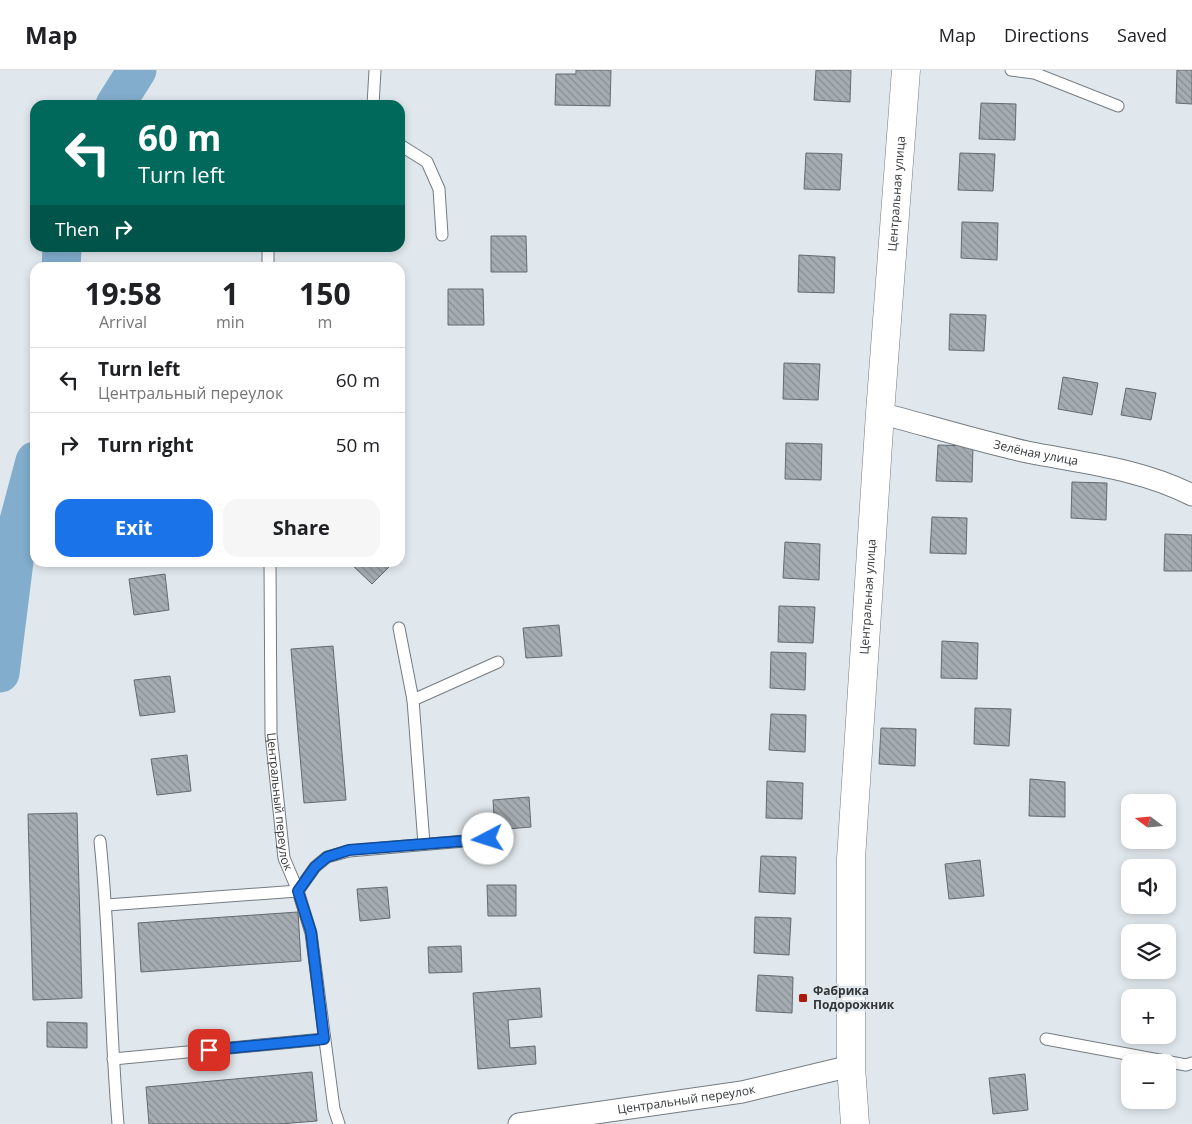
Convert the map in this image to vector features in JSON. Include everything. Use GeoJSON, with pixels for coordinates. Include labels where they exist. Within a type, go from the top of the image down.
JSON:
{"type":"FeatureCollection","features":[{"type":"Feature","properties":{"kind":"street","name":"Центральная улица"},"geometry":{"type":"LineString","coordinates":[[855,1124],[851,1066],[851,859],[880,413],[906,70]]}},
{"type":"Feature","properties":{"kind":"street","name":"Зелёная улица"},"geometry":{"type":"LineString","coordinates":[[880,413],[1025,451],[1126,471],[1170,484],[1192,494]]}},
{"type":"Feature","properties":{"kind":"street","name":"Центральный переулок"},"geometry":{"type":"LineString","coordinates":[[519,1124],[742,1092],[851,1066]]}},
{"type":"Feature","properties":{"kind":"lane"},"geometry":{"type":"LineString","coordinates":[[373,100],[375,70]]}},
{"type":"Feature","properties":{"kind":"lane"},"geometry":{"type":"LineString","coordinates":[[1011,70],[1034,74],[1118,106]]}},
{"type":"Feature","properties":{"kind":"lane"},"geometry":{"type":"LineString","coordinates":[[405,148],[427,162],[439,189],[442,235]]}},
{"type":"Feature","properties":{"kind":"lane","name":"Центральный переулок"},"geometry":{"type":"LineString","coordinates":[[270,567],[271,734],[284,858],[298,891],[311,932],[334,1110],[339,1124]]}},
{"type":"Feature","properties":{"kind":"lane"},"geometry":{"type":"LineString","coordinates":[[399,628],[413,700],[424,844]]}},
{"type":"Feature","properties":{"kind":"lane"},"geometry":{"type":"LineString","coordinates":[[413,700],[498,662]]}},
{"type":"Feature","properties":{"kind":"lane"},"geometry":{"type":"LineString","coordinates":[[107,905],[298,891],[315,867],[327,857],[349,850],[488,839]]}},
{"type":"Feature","properties":{"kind":"lane"},"geometry":{"type":"LineString","coordinates":[[100,841],[107,905],[113,1059],[118,1124]]}},
{"type":"Feature","properties":{"kind":"lane"},"geometry":{"type":"LineString","coordinates":[[113,1059],[324,1039]]}},
{"type":"Feature","properties":{"kind":"lane"},"geometry":{"type":"LineString","coordinates":[[1046,1039],[1186,1064],[1192,1062]]}},
{"type":"Feature","properties":{"kind":"building"},"geometry":{"type":"Polygon","coordinates":[[[576,70],[611,70],[610,106],[555,105],[556,74],[576,74],[576,70]]]}},
{"type":"Feature","properties":{"kind":"building"},"geometry":{"type":"Polygon","coordinates":[[[816,70],[851,70],[850,102],[814,100],[816,70]]]}},
{"type":"Feature","properties":{"kind":"building"},"geometry":{"type":"Polygon","coordinates":[[[1177,70],[1192,70],[1192,104],[1176,103],[1177,70]]]}},
{"type":"Feature","properties":{"kind":"building"},"geometry":{"type":"Polygon","coordinates":[[[981,103],[1016,104],[1015,140],[979,139],[981,103]]]}},
{"type":"Feature","properties":{"kind":"building"},"geometry":{"type":"Polygon","coordinates":[[[806,153],[842,154],[840,190],[804,189],[806,153]]]}},
{"type":"Feature","properties":{"kind":"building"},"geometry":{"type":"Polygon","coordinates":[[[960,153],[995,154],[993,191],[958,190],[960,153]]]}},
{"type":"Feature","properties":{"kind":"building"},"geometry":{"type":"Polygon","coordinates":[[[962,222],[998,223],[997,260],[961,258],[962,222]]]}},
{"type":"Feature","properties":{"kind":"building"},"geometry":{"type":"Polygon","coordinates":[[[491,236],[526,236],[527,272],[491,272],[491,236]]]}},
{"type":"Feature","properties":{"kind":"building"},"geometry":{"type":"Polygon","coordinates":[[[799,255],[835,257],[834,293],[798,292],[799,255]]]}},
{"type":"Feature","properties":{"kind":"building"},"geometry":{"type":"Polygon","coordinates":[[[448,289],[483,289],[484,325],[448,325],[448,289]]]}},
{"type":"Feature","properties":{"kind":"building"},"geometry":{"type":"Polygon","coordinates":[[[950,314],[986,315],[984,351],[949,350],[950,314]]]}},
{"type":"Feature","properties":{"kind":"building"},"geometry":{"type":"Polygon","coordinates":[[[784,363],[820,364],[818,400],[783,399],[784,363]]]}},
{"type":"Feature","properties":{"kind":"building"},"geometry":{"type":"Polygon","coordinates":[[[1063,377],[1098,383],[1092,415],[1058,409],[1063,377]]]}},
{"type":"Feature","properties":{"kind":"building"},"geometry":{"type":"Polygon","coordinates":[[[1126,388],[1156,393],[1151,420],[1121,415],[1126,388]]]}},
{"type":"Feature","properties":{"kind":"building"},"geometry":{"type":"Polygon","coordinates":[[[786,443],[822,444],[821,480],[785,479],[786,443]]]}},
{"type":"Feature","properties":{"kind":"building"},"geometry":{"type":"Polygon","coordinates":[[[938,445],[973,446],[972,482],[936,481],[938,445]]]}},
{"type":"Feature","properties":{"kind":"building"},"geometry":{"type":"Polygon","coordinates":[[[1072,482],[1107,483],[1106,520],[1071,518],[1072,482]]]}},
{"type":"Feature","properties":{"kind":"building"},"geometry":{"type":"Polygon","coordinates":[[[932,517],[967,518],[966,554],[930,553],[932,517]]]}},
{"type":"Feature","properties":{"kind":"building"},"geometry":{"type":"Polygon","coordinates":[[[1165,534],[1192,535],[1192,571],[1164,571],[1165,534]]]}},
{"type":"Feature","properties":{"kind":"building"},"geometry":{"type":"Polygon","coordinates":[[[785,542],[820,544],[819,580],[783,578],[785,542]]]}},
{"type":"Feature","properties":{"kind":"building"},"geometry":{"type":"Polygon","coordinates":[[[354,567],[389,567],[372,584],[354,567]]]}},
{"type":"Feature","properties":{"kind":"building"},"geometry":{"type":"Polygon","coordinates":[[[165,574],[169,610],[134,615],[129,579],[165,574]]]}},
{"type":"Feature","properties":{"kind":"building"},"geometry":{"type":"Polygon","coordinates":[[[779,606],[815,607],[813,643],[778,642],[779,606]]]}},
{"type":"Feature","properties":{"kind":"building"},"geometry":{"type":"Polygon","coordinates":[[[559,625],[562,656],[526,658],[523,628],[559,625]]]}},
{"type":"Feature","properties":{"kind":"building"},"geometry":{"type":"Polygon","coordinates":[[[942,641],[978,643],[977,679],[941,678],[942,641]]]}},
{"type":"Feature","properties":{"kind":"building"},"geometry":{"type":"Polygon","coordinates":[[[333,646],[346,800],[304,803],[291,649],[333,646]]]}},
{"type":"Feature","properties":{"kind":"building"},"geometry":{"type":"Polygon","coordinates":[[[771,652],[806,653],[805,690],[770,688],[771,652]]]}},
{"type":"Feature","properties":{"kind":"building"},"geometry":{"type":"Polygon","coordinates":[[[170,676],[175,712],[140,716],[134,680],[170,676]]]}},
{"type":"Feature","properties":{"kind":"building"},"geometry":{"type":"Polygon","coordinates":[[[975,708],[1011,709],[1009,746],[974,744],[975,708]]]}},
{"type":"Feature","properties":{"kind":"building"},"geometry":{"type":"Polygon","coordinates":[[[771,714],[806,715],[805,752],[769,750],[771,714]]]}},
{"type":"Feature","properties":{"kind":"building"},"geometry":{"type":"Polygon","coordinates":[[[881,728],[916,729],[915,766],[879,764],[881,728]]]}},
{"type":"Feature","properties":{"kind":"building"},"geometry":{"type":"Polygon","coordinates":[[[187,755],[191,791],[157,795],[151,759],[187,755]]]}},
{"type":"Feature","properties":{"kind":"building"},"geometry":{"type":"Polygon","coordinates":[[[1030,779],[1065,782],[1065,817],[1029,816],[1030,779]]]}},
{"type":"Feature","properties":{"kind":"building"},"geometry":{"type":"Polygon","coordinates":[[[767,781],[803,783],[802,819],[766,818],[767,781]]]}},
{"type":"Feature","properties":{"kind":"building"},"geometry":{"type":"Polygon","coordinates":[[[529,797],[531,827],[495,830],[493,800],[529,797]]]}},
{"type":"Feature","properties":{"kind":"building"},"geometry":{"type":"Polygon","coordinates":[[[77,813],[82,998],[33,1000],[28,814],[77,813]]]}},
{"type":"Feature","properties":{"kind":"building"},"geometry":{"type":"Polygon","coordinates":[[[761,856],[796,857],[795,894],[759,892],[761,856]]]}},
{"type":"Feature","properties":{"kind":"building"},"geometry":{"type":"Polygon","coordinates":[[[980,860],[984,896],[949,899],[945,864],[980,860]]]}},
{"type":"Feature","properties":{"kind":"building"},"geometry":{"type":"Polygon","coordinates":[[[487,885],[516,885],[516,916],[488,916],[487,885]]]}},
{"type":"Feature","properties":{"kind":"building"},"geometry":{"type":"Polygon","coordinates":[[[387,887],[390,918],[360,921],[357,889],[387,887]]]}},
{"type":"Feature","properties":{"kind":"building"},"geometry":{"type":"Polygon","coordinates":[[[298,912],[301,961],[141,972],[138,923],[298,912]]]}},
{"type":"Feature","properties":{"kind":"building"},"geometry":{"type":"Polygon","coordinates":[[[755,917],[791,918],[789,955],[754,953],[755,917]]]}},
{"type":"Feature","properties":{"kind":"building"},"geometry":{"type":"Polygon","coordinates":[[[461,946],[462,972],[429,973],[428,947],[461,946]]]}},
{"type":"Feature","properties":{"kind":"building"},"geometry":{"type":"Polygon","coordinates":[[[758,975],[793,977],[792,1013],[756,1011],[758,975]]]}},
{"type":"Feature","properties":{"kind":"building"},"geometry":{"type":"Polygon","coordinates":[[[540,988],[542,1017],[508,1020],[510,1048],[535,1046],[536,1064],[478,1069],[473,993],[540,988]]]}},
{"type":"Feature","properties":{"kind":"building"},"geometry":{"type":"Polygon","coordinates":[[[47,1022],[87,1023],[87,1048],[47,1047],[47,1022]]]}},
{"type":"Feature","properties":{"kind":"building"},"geometry":{"type":"Polygon","coordinates":[[[312,1072],[317,1121],[279,1124],[149,1124],[146,1087],[312,1072]]]}},
{"type":"Feature","properties":{"kind":"building"},"geometry":{"type":"Polygon","coordinates":[[[1025,1074],[1028,1110],[993,1114],[989,1078],[1025,1074]]]}},
{"type":"Feature","properties":{"kind":"waterway"},"geometry":{"type":"LineString","coordinates":[[118,100],[137,70]]}},
{"type":"Feature","properties":{"kind":"waterway"},"geometry":{"type":"LineString","coordinates":[[61,262],[62,252]]}},
{"type":"Feature","properties":{"kind":"waterway"},"geometry":{"type":"LineString","coordinates":[[0,673],[19,521],[30,480]]}},
{"type":"Feature","properties":{"kind":"place","name":"Фабрика Подорожник"},"geometry":{"type":"Point","coordinates":[803,998]}},
{"type":"Feature","properties":{"kind":"route"},"geometry":{"type":"LineString","coordinates":[[209,1050],[324,1039],[311,932],[298,891],[315,867],[327,857],[349,850],[488,839]]}}]}
